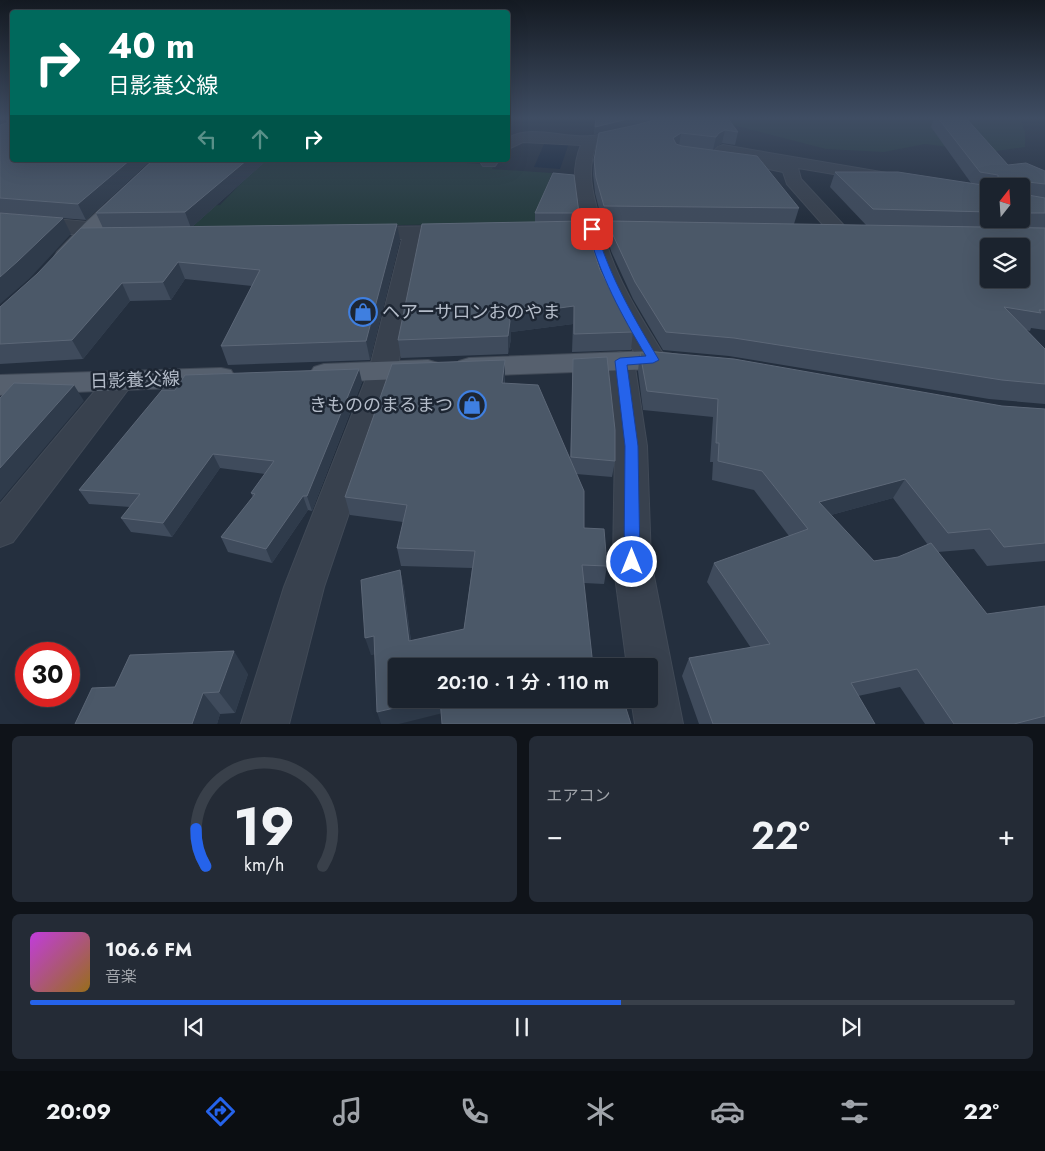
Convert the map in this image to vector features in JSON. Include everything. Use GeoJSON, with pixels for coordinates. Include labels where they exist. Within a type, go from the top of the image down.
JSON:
{"type":"FeatureCollection","features":[{"type":"Feature","properties":{"kind":"main road"},"geometry":{"type":"LineString","coordinates":[[51,272],[87,232],[161,162]]}},
{"type":"Feature","properties":{"kind":"main road"},"geometry":{"type":"LineString","coordinates":[[295,374],[637,360],[701,364]]}},
{"type":"Feature","properties":{"kind":"main road","name":"日影養父線"},"geometry":{"type":"LineString","coordinates":[[0,385],[247,376]]}},
{"type":"Feature","properties":{"kind":"street"},"geometry":{"type":"LineString","coordinates":[[586,152],[583,159],[582,184],[592,229],[597,248],[624,310],[637,360],[631,446],[632,562],[659,724]]}},
{"type":"Feature","properties":{"kind":"street"},"geometry":{"type":"LineString","coordinates":[[810,232],[850,232],[793,180],[790,168],[715,154],[907,182]]}},
{"type":"Feature","properties":{"kind":"street"},"geometry":{"type":"LineString","coordinates":[[0,220],[62,227],[111,236]]}},
{"type":"Feature","properties":{"kind":"street"},"geometry":{"type":"LineString","coordinates":[[532,230],[662,230]]}},
{"type":"Feature","properties":{"kind":"street"},"geometry":{"type":"LineString","coordinates":[[344,233],[473,231]]}},
{"type":"Feature","properties":{"kind":"street"},"geometry":{"type":"LineString","coordinates":[[265,724],[304,587],[383,370],[413,233]]}},
{"type":"Feature","properties":{"kind":"street"},"geometry":{"type":"LineString","coordinates":[[0,531],[120,380]]}},
{"type":"Feature","properties":{"kind":"green space"},"geometry":{"type":"Polygon","coordinates":[[[253,162],[451,162],[494,165],[492,169],[552,173],[544,193],[548,223],[186,228],[200,207],[220,205],[251,173],[253,162]]]}},
{"type":"Feature","properties":{"kind":"water"},"geometry":{"type":"Polygon","coordinates":[[[541,152],[566,152],[560,169],[534,167],[541,152]]]}},
{"type":"Feature","properties":{"kind":"building"},"geometry":{"type":"Polygon","coordinates":[[[0,152],[10,152],[10,162],[128,162],[78,204],[0,198],[0,152]]]}},
{"type":"Feature","properties":{"kind":"building"},"geometry":{"type":"Polygon","coordinates":[[[596,152],[725,152],[757,156],[799,208],[604,206],[596,178],[594,160],[596,152]]]}},
{"type":"Feature","properties":{"kind":"building"},"geometry":{"type":"Polygon","coordinates":[[[964,152],[996,152],[1008,165],[1026,163],[1045,171],[1045,184],[1030,182],[1030,178],[998,178],[998,175],[980,172],[964,152]]]}},
{"type":"Feature","properties":{"kind":"building"},"geometry":{"type":"Polygon","coordinates":[[[151,162],[245,162],[185,212],[96,213],[151,162]]]}},
{"type":"Feature","properties":{"kind":"building"},"geometry":{"type":"Polygon","coordinates":[[[835,172],[898,172],[980,185],[980,212],[873,209],[835,172]]]}},
{"type":"Feature","properties":{"kind":"building"},"geometry":{"type":"Polygon","coordinates":[[[553,173],[574,175],[579,213],[535,213],[553,173]]]}},
{"type":"Feature","properties":{"kind":"building"},"geometry":{"type":"Polygon","coordinates":[[[1030,195],[1045,198],[1045,213],[1030,213],[1030,195]]]}},
{"type":"Feature","properties":{"kind":"building"},"geometry":{"type":"Polygon","coordinates":[[[0,213],[63,218],[0,277],[0,213]]]}},
{"type":"Feature","properties":{"kind":"building"},"geometry":{"type":"Polygon","coordinates":[[[584,221],[600,270],[633,332],[574,334],[574,306],[508,315],[510,321],[508,336],[398,340],[422,224],[584,221]]]}},
{"type":"Feature","properties":{"kind":"building"},"geometry":{"type":"Polygon","coordinates":[[[608,221],[1045,228],[1045,310],[1039,310],[1041,313],[1004,307],[1045,349],[1045,384],[1002,380],[734,338],[666,332],[635,282],[608,221]]]}},
{"type":"Feature","properties":{"kind":"building"},"geometry":{"type":"Polygon","coordinates":[[[397,224],[366,341],[221,346],[260,270],[178,262],[163,282],[122,283],[72,340],[0,344],[0,307],[37,274],[81,228],[397,224]]]}},
{"type":"Feature","properties":{"kind":"building"},"geometry":{"type":"Polygon","coordinates":[[[656,352],[734,359],[1002,406],[1045,409],[1045,543],[1004,547],[990,529],[948,533],[905,479],[819,502],[874,561],[898,557],[931,543],[987,614],[1045,606],[1045,716],[1014,724],[954,724],[917,669],[851,683],[875,724],[713,724],[689,658],[770,644],[714,563],[808,529],[762,471],[718,461],[719,443],[716,443],[718,399],[647,391],[640,353],[656,352]]]}},
{"type":"Feature","properties":{"kind":"building"},"geometry":{"type":"Polygon","coordinates":[[[607,357],[615,430],[615,461],[571,457],[573,359],[607,357]]]}},
{"type":"Feature","properties":{"kind":"building"},"geometry":{"type":"Polygon","coordinates":[[[505,360],[502,383],[538,385],[584,491],[584,528],[604,529],[607,566],[582,565],[592,658],[388,658],[388,708],[394,708],[377,712],[374,636],[365,638],[361,580],[400,570],[409,641],[464,629],[475,551],[397,548],[407,505],[345,497],[392,364],[505,360]]]}},
{"type":"Feature","properties":{"kind":"building"},"geometry":{"type":"Polygon","coordinates":[[[359,369],[307,496],[303,496],[266,549],[221,537],[255,494],[251,493],[274,461],[213,454],[163,523],[121,518],[140,494],[79,490],[162,390],[175,390],[185,375],[359,369]]]}},
{"type":"Feature","properties":{"kind":"building"},"geometry":{"type":"Polygon","coordinates":[[[14,383],[74,385],[0,468],[0,398],[14,383]]]}},
{"type":"Feature","properties":{"kind":"building"},"geometry":{"type":"Polygon","coordinates":[[[234,651],[219,692],[203,693],[192,724],[75,724],[92,688],[115,687],[130,655],[234,651]]]}},
{"type":"Feature","properties":{"kind":"building"},"geometry":{"type":"Polygon","coordinates":[[[441,708],[626,708],[631,724],[442,724],[441,708]]]}},
{"type":"Feature","properties":{"kind":"place","name":"ヘアーサロンおのやま"},"geometry":{"type":"Point","coordinates":[363,312]}},
{"type":"Feature","properties":{"kind":"place","name":"きもののまるまつ"},"geometry":{"type":"Point","coordinates":[472,405]}},
{"type":"Feature","properties":{"kind":"route"},"geometry":{"type":"LineString","coordinates":[[592,229],[597,248],[624,310],[653,360],[620,361],[631,446],[632,562]]}}]}
